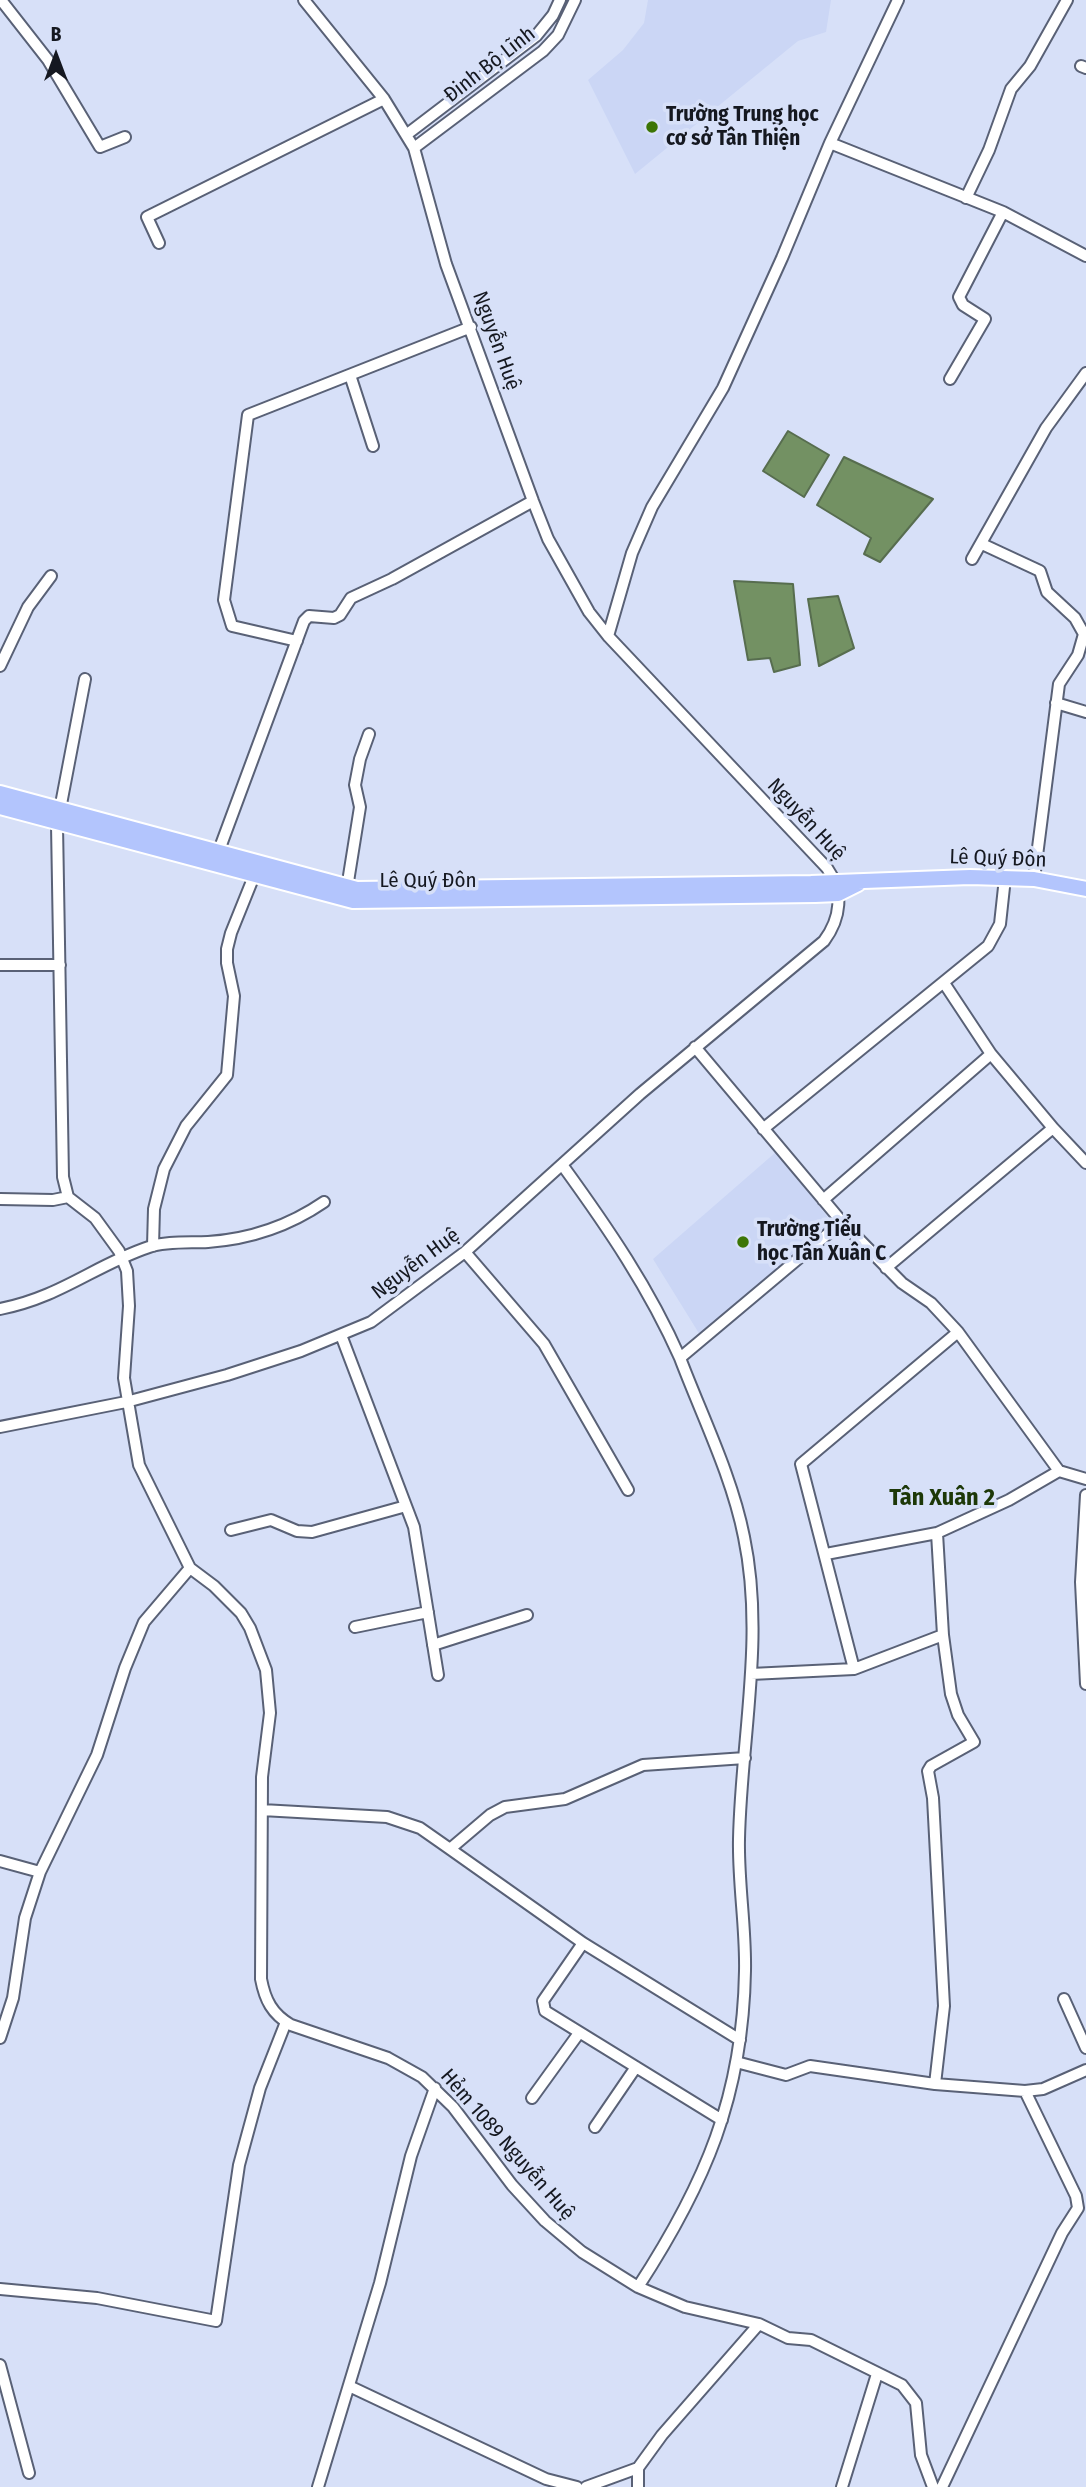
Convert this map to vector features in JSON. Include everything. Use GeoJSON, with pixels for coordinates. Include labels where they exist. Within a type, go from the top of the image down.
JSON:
{"type":"FeatureCollection","features":[{"type":"Feature","properties":{"kind":"main road","name":"Lê Quý Đôn"},"geometry":{"type":"LineString","coordinates":[[0,793],[59,818],[333,898],[362,902],[509,895],[838,888],[866,880],[1034,879],[1086,888]]}},
{"type":"Feature","properties":{"kind":"main road","name":"Lê Quý Đôn"},"geometry":{"type":"LineString","coordinates":[[0,807],[218,853],[347,888],[509,895]]}},
{"type":"Feature","properties":{"kind":"street"},"geometry":{"type":"LineString","coordinates":[[1,0],[48,60],[100,147],[125,137]]}},
{"type":"Feature","properties":{"kind":"street","name":"Nguyễn Huệ"},"geometry":{"type":"LineString","coordinates":[[0,1427],[126,1402],[227,1375],[341,1335],[398,1305],[465,1252],[695,1047],[824,941],[834,926],[838,888],[589,612],[548,539],[533,501],[446,264],[414,148],[384,99],[304,0]]}},
{"type":"Feature","properties":{"kind":"street","name":"Đinh Bộ Lĩnh"},"geometry":{"type":"LineString","coordinates":[[406,135],[536,36],[553,15],[560,0]]}},
{"type":"Feature","properties":{"kind":"street","name":"Đinh Bộ Lĩnh"},"geometry":{"type":"LineString","coordinates":[[414,148],[543,51],[558,35],[575,0]]}},
{"type":"Feature","properties":{"kind":"street"},"geometry":{"type":"LineString","coordinates":[[608,636],[632,553],[652,507],[723,388],[830,143],[898,0]]}},
{"type":"Feature","properties":{"kind":"street"},"geometry":{"type":"LineString","coordinates":[[966,198],[989,150],[1011,89],[1030,66],[1067,0]]}},
{"type":"Feature","properties":{"kind":"street"},"geometry":{"type":"LineString","coordinates":[[159,243],[147,217],[384,99]]}},
{"type":"Feature","properties":{"kind":"street"},"geometry":{"type":"LineString","coordinates":[[830,143],[1003,212],[1086,256]]}},
{"type":"Feature","properties":{"kind":"street"},"geometry":{"type":"LineString","coordinates":[[950,379],[985,319],[963,305],[958,297],[1003,212]]}},
{"type":"Feature","properties":{"kind":"street"},"geometry":{"type":"LineString","coordinates":[[297,641],[232,626],[226,610],[224,600],[232,555],[248,415],[471,327]]}},
{"type":"Feature","properties":{"kind":"street"},"geometry":{"type":"LineString","coordinates":[[972,559],[1046,428],[1086,373]]}},
{"type":"Feature","properties":{"kind":"street"},"geometry":{"type":"LineString","coordinates":[[350,375],[373,446]]}},
{"type":"Feature","properties":{"kind":"street"},"geometry":{"type":"LineString","coordinates":[[218,853],[304,621],[309,616],[334,618],[340,615],[351,598],[533,501]]}},
{"type":"Feature","properties":{"kind":"street"},"geometry":{"type":"LineString","coordinates":[[982,544],[1040,571],[1047,592],[1082,627],[1083,643],[1059,684],[1034,879]]}},
{"type":"Feature","properties":{"kind":"street"},"geometry":{"type":"LineString","coordinates":[[0,666],[28,607],[51,576]]}},
{"type":"Feature","properties":{"kind":"street"},"geometry":{"type":"LineString","coordinates":[[0,2289],[97,2298],[216,2321],[239,2165],[260,2088],[286,2022],[266,2001],[261,1979],[262,1777],[270,1713],[266,1670],[250,1628],[241,1613],[190,1569],[139,1465],[126,1402],[123,1358],[130,1288],[122,1259],[95,1218],[68,1197],[60,1135],[59,818],[85,679]]}},
{"type":"Feature","properties":{"kind":"street"},"geometry":{"type":"LineString","coordinates":[[1056,703],[1086,712]]}},
{"type":"Feature","properties":{"kind":"street"},"geometry":{"type":"LineString","coordinates":[[347,888],[360,807],[355,785],[369,734]]}},
{"type":"Feature","properties":{"kind":"street"},"geometry":{"type":"LineString","coordinates":[[153,1246],[155,1209],[164,1169],[186,1126],[227,1075],[234,996],[227,963],[228,949],[231,933],[254,876]]}},
{"type":"Feature","properties":{"kind":"street"},"geometry":{"type":"LineString","coordinates":[[763,1129],[988,946],[1000,924],[1005,878]]}},
{"type":"Feature","properties":{"kind":"street"},"geometry":{"type":"LineString","coordinates":[[0,965],[60,965]]}},
{"type":"Feature","properties":{"kind":"street"},"geometry":{"type":"LineString","coordinates":[[944,982],[991,1054],[1086,1163]]}},
{"type":"Feature","properties":{"kind":"street"},"geometry":{"type":"LineString","coordinates":[[695,1047],[842,1222],[886,1268],[931,1303],[958,1332],[1059,1471],[1086,1479]]}},
{"type":"Feature","properties":{"kind":"street"},"geometry":{"type":"LineString","coordinates":[[824,1200],[991,1054]]}},
{"type":"Feature","properties":{"kind":"street"},"geometry":{"type":"LineString","coordinates":[[886,1268],[1053,1128]]}},
{"type":"Feature","properties":{"kind":"street"},"geometry":{"type":"LineString","coordinates":[[563,1166],[632,1263],[663,1319],[736,1506],[749,1571],[751,1674],[739,1836],[745,1968],[740,2039],[714,2147],[683,2214],[638,2287]]}},
{"type":"Feature","properties":{"kind":"street"},"geometry":{"type":"LineString","coordinates":[[0,1199],[53,1200],[68,1197]]}},
{"type":"Feature","properties":{"kind":"street"},"geometry":{"type":"LineString","coordinates":[[0,1309],[49,1296],[153,1246],[254,1235],[300,1218],[324,1202]]}},
{"type":"Feature","properties":{"kind":"street"},"geometry":{"type":"LineString","coordinates":[[680,1358],[842,1222]]}},
{"type":"Feature","properties":{"kind":"street"},"geometry":{"type":"LineString","coordinates":[[465,1252],[544,1344],[628,1490]]}},
{"type":"Feature","properties":{"kind":"street"},"geometry":{"type":"LineString","coordinates":[[854,1669],[826,1554],[802,1474],[804,1460],[958,1332]]}},
{"type":"Feature","properties":{"kind":"street"},"geometry":{"type":"LineString","coordinates":[[341,1335],[406,1506],[418,1546],[438,1675]]}},
{"type":"Feature","properties":{"kind":"street"},"geometry":{"type":"LineString","coordinates":[[826,1554],[937,1533],[1009,1500],[1059,1471]]}},
{"type":"Feature","properties":{"kind":"street"},"geometry":{"type":"LineString","coordinates":[[1086,1495],[1081,1582],[1086,1684]]}},
{"type":"Feature","properties":{"kind":"street"},"geometry":{"type":"LineString","coordinates":[[231,1530],[271,1520],[297,1531],[312,1532],[406,1506]]}},
{"type":"Feature","properties":{"kind":"street"},"geometry":{"type":"LineString","coordinates":[[935,2084],[944,2006],[933,1798],[928,1772],[931,1766],[974,1742],[955,1707],[943,1636],[937,1533]]}},
{"type":"Feature","properties":{"kind":"street"},"geometry":{"type":"LineString","coordinates":[[0,2038],[13,1998],[25,1918],[40,1872],[97,1755],[125,1668],[144,1622],[171,1587],[190,1569]]}},
{"type":"Feature","properties":{"kind":"street"},"geometry":{"type":"LineString","coordinates":[[355,1627],[428,1612]]}},
{"type":"Feature","properties":{"kind":"street"},"geometry":{"type":"LineString","coordinates":[[433,1645],[527,1615]]}},
{"type":"Feature","properties":{"kind":"street"},"geometry":{"type":"LineString","coordinates":[[751,1674],[854,1669],[943,1636]]}},
{"type":"Feature","properties":{"kind":"street"},"geometry":{"type":"LineString","coordinates":[[450,1849],[490,1815],[505,1807],[565,1799],[633,1768],[745,1758]]}},
{"type":"Feature","properties":{"kind":"street"},"geometry":{"type":"LineString","coordinates":[[262,1810],[387,1817],[420,1828],[583,1943],[740,2039]]}},
{"type":"Feature","properties":{"kind":"street"},"geometry":{"type":"LineString","coordinates":[[0,1861],[40,1872]]}},
{"type":"Feature","properties":{"kind":"street"},"geometry":{"type":"LineString","coordinates":[[583,1943],[542,2005],[547,2013],[722,2120]]}},
{"type":"Feature","properties":{"kind":"street"},"geometry":{"type":"LineString","coordinates":[[1064,1998],[1086,2048]]}},
{"type":"Feature","properties":{"kind":"street","name":"Hẻm 1089 Nguyễn Huệ"},"geometry":{"type":"LineString","coordinates":[[286,2022],[388,2058],[422,2077],[453,2106],[512,2185],[545,2221],[582,2252],[638,2287],[685,2307],[759,2324],[788,2338],[811,2340],[902,2385],[914,2398],[921,2455],[933,2487]]}},
{"type":"Feature","properties":{"kind":"street"},"geometry":{"type":"LineString","coordinates":[[532,2098],[579,2033]]}},
{"type":"Feature","properties":{"kind":"street"},"geometry":{"type":"LineString","coordinates":[[736,2062],[786,2076],[810,2066],[935,2084],[1025,2091],[1043,2089],[1086,2070]]}},
{"type":"Feature","properties":{"kind":"street"},"geometry":{"type":"LineString","coordinates":[[595,2127],[636,2067]]}},
{"type":"Feature","properties":{"kind":"street"},"geometry":{"type":"LineString","coordinates":[[318,2487],[390,2246],[411,2156],[435,2088]]}},
{"type":"Feature","properties":{"kind":"street"},"geometry":{"type":"LineString","coordinates":[[942,2487],[1062,2233],[1078,2207],[1076,2196],[1025,2091]]}},
{"type":"Feature","properties":{"kind":"street"},"geometry":{"type":"LineString","coordinates":[[638,2487],[638,2469],[662,2435],[759,2324]]}},
{"type":"Feature","properties":{"kind":"street"},"geometry":{"type":"LineString","coordinates":[[0,2365],[29,2473]]}},
{"type":"Feature","properties":{"kind":"street"},"geometry":{"type":"LineString","coordinates":[[842,2487],[877,2374]]}},
{"type":"Feature","properties":{"kind":"street"},"geometry":{"type":"LineString","coordinates":[[349,2386],[546,2479],[576,2487]]}},
{"type":"Feature","properties":{"kind":"street"},"geometry":{"type":"LineString","coordinates":[[586,2487],[638,2469]]}},
{"type":"Feature","properties":{"kind":"shaded area","name":"Trường Trung học cơ sở Tân Thiện"},"geometry":{"type":"Polygon","coordinates":[[[648,0],[831,0],[826,32],[798,41],[635,174],[588,80],[623,50],[644,23],[648,0]]]}},
{"type":"Feature","properties":{"kind":"shaded area"},"geometry":{"type":"Polygon","coordinates":[[[788,431],[829,455],[804,497],[763,471],[788,431]]]}},
{"type":"Feature","properties":{"kind":"shaded area"},"geometry":{"type":"Polygon","coordinates":[[[844,457],[933,499],[880,562],[864,554],[871,538],[817,505],[844,457]]]}},
{"type":"Feature","properties":{"kind":"shaded area"},"geometry":{"type":"Polygon","coordinates":[[[734,581],[793,584],[800,665],[774,672],[770,658],[748,660],[734,581]]]}},
{"type":"Feature","properties":{"kind":"shaded area"},"geometry":{"type":"Polygon","coordinates":[[[838,596],[854,648],[819,666],[808,599],[838,596]]]}},
{"type":"Feature","properties":{"kind":"shaded area","name":"Trường Tiểu học Tân Xuân C"},"geometry":{"type":"Polygon","coordinates":[[[776,1152],[834,1225],[700,1335],[653,1259],[776,1152]]]}},
{"type":"Feature","properties":{"kind":"place","name":"Trường Trung học cơ sở Tân Thiện"},"geometry":{"type":"Point","coordinates":[652,127]}},
{"type":"Feature","properties":{"kind":"place","name":"Trường Tiểu học Tân Xuân C"},"geometry":{"type":"Point","coordinates":[743,1242]}},
{"type":"Feature","properties":{"kind":"district","name":"Tân Xuân 2"},"geometry":{"type":"Point","coordinates":[942,1498]}}]}
